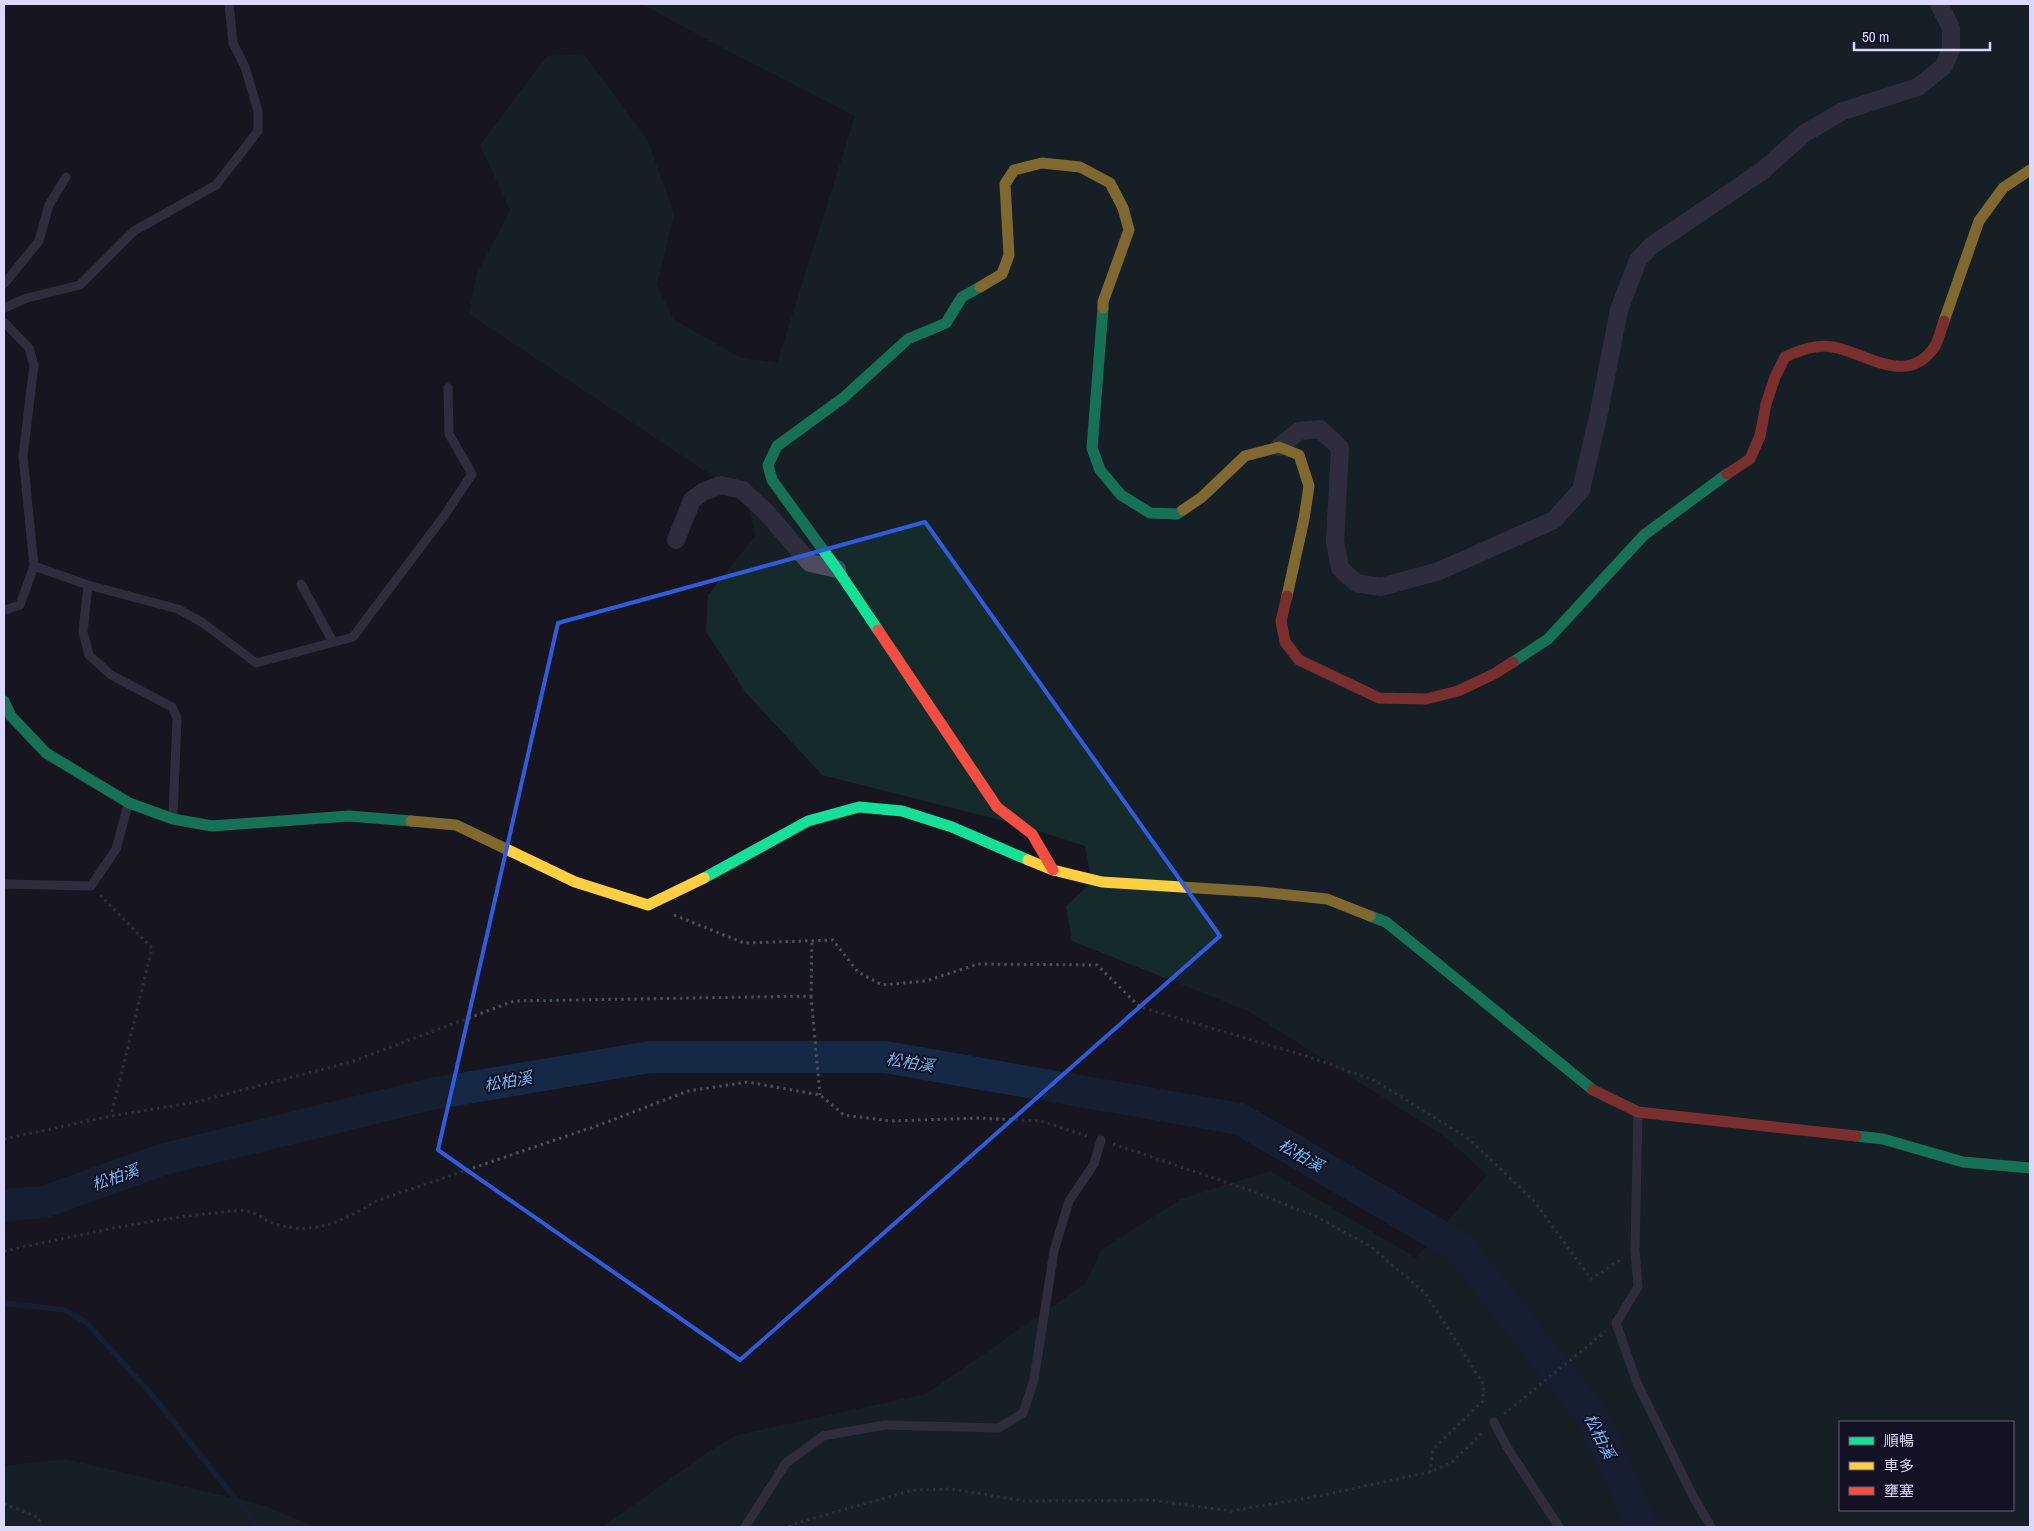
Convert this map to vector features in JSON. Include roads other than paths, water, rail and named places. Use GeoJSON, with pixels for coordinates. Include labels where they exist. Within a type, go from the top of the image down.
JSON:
{"type":"FeatureCollection","features":[{"type":"Feature","properties":{"kind":"street"},"geometry":{"type":"LineString","coordinates":[[1053,870],[1032,834],[997,807],[837,570],[772,480],[768,465],[777,446],[843,398],[908,339],[946,323],[962,297],[1002,274],[1009,255],[1005,201],[1006,184],[1014,170],[1042,163],[1080,167],[1110,183],[1123,208],[1129,230],[1103,302],[1092,448],[1100,470],[1121,495],[1150,513],[1177,514],[1202,497],[1245,456],[1279,447],[1299,431],[1320,429],[1340,448],[1335,542],[1340,568],[1356,584],[1381,587],[1438,571],[1554,520],[1581,490],[1598,417],[1619,310],[1638,260],[1651,246],[1762,171],[1806,133],[1843,111],[1918,87],[1944,66],[1951,49],[1951,28],[1938,4]]}},
{"type":"Feature","properties":{"kind":"street"},"geometry":{"type":"LineString","coordinates":[[1279,447],[1298,455],[1310,486],[1281,621],[1285,642],[1299,660],[1380,698],[1426,699],[1458,691],[1494,674],[1548,639],[1644,535],[1717,480],[1750,459],[1760,436],[1766,404],[1774,377],[1785,357],[1812,346],[1834,347],[1897,368],[1913,366],[1928,357],[1936,346],[1979,221],[2003,188],[2030,170]]}},
{"type":"Feature","properties":{"kind":"street"},"geometry":{"type":"LineString","coordinates":[[676,540],[692,500],[703,492],[720,485],[742,490],[766,512],[810,563],[837,570]]}},
{"type":"Feature","properties":{"kind":"street"},"geometry":{"type":"LineString","coordinates":[[4,701],[11,716],[46,753],[129,803],[173,819],[212,826],[349,816],[456,824],[575,882],[648,905],[717,871],[808,821],[859,807],[902,811],[952,827],[1053,870],[1102,882],[1262,892],[1327,899],[1386,922],[1596,1093],[1638,1112],[1883,1139],[1963,1162],[2030,1168]]}},
{"type":"Feature","properties":{"kind":"lane"},"geometry":{"type":"LineString","coordinates":[[4,308],[27,298],[80,285],[134,231],[216,185],[258,131],[258,112],[245,67],[233,43],[229,4]]}},
{"type":"Feature","properties":{"kind":"lane"},"geometry":{"type":"LineString","coordinates":[[4,284],[39,242],[50,205],[66,177]]}},
{"type":"Feature","properties":{"kind":"lane"},"geometry":{"type":"LineString","coordinates":[[4,322],[29,348],[34,365],[23,456],[34,566],[20,606],[4,610]]}},
{"type":"Feature","properties":{"kind":"lane"},"geometry":{"type":"LineString","coordinates":[[34,566],[88,585],[178,609],[203,623],[256,664],[353,636],[444,516],[472,474],[449,434],[448,388]]}},
{"type":"Feature","properties":{"kind":"lane"},"geometry":{"type":"LineString","coordinates":[[301,584],[334,642]]}},
{"type":"Feature","properties":{"kind":"lane"},"geometry":{"type":"LineString","coordinates":[[88,585],[83,632],[89,655],[111,675],[172,707],[177,718],[173,819]]}},
{"type":"Feature","properties":{"kind":"lane"},"geometry":{"type":"LineString","coordinates":[[4,884],[90,886],[116,849],[129,803]]}},
{"type":"Feature","properties":{"kind":"lane"},"geometry":{"type":"LineString","coordinates":[[1638,1112],[1635,1250],[1638,1287],[1616,1323],[1637,1383],[1694,1498],[1711,1527]]}},
{"type":"Feature","properties":{"kind":"lane"},"geometry":{"type":"LineString","coordinates":[[745,1527],[786,1463],[823,1436],[885,1425],[999,1428],[1022,1413],[1034,1380],[1054,1251],[1069,1201],[1094,1164],[1101,1140]]}},
{"type":"Feature","properties":{"kind":"lane"},"geometry":{"type":"LineString","coordinates":[[1494,1422],[1507,1447],[1559,1527]]}},
{"type":"Feature","properties":{"kind":"waterway","name":"松柏溪"},"geometry":{"type":"LineString","coordinates":[[4,1205],[44,1202],[161,1160],[431,1094],[650,1057],[885,1057],[1240,1119],[1459,1247],[1593,1417],[1642,1527]]}},
{"type":"Feature","properties":{"kind":"waterway"},"geometry":{"type":"LineString","coordinates":[[4,1303],[65,1310],[86,1322],[153,1396],[258,1527]]}}]}
